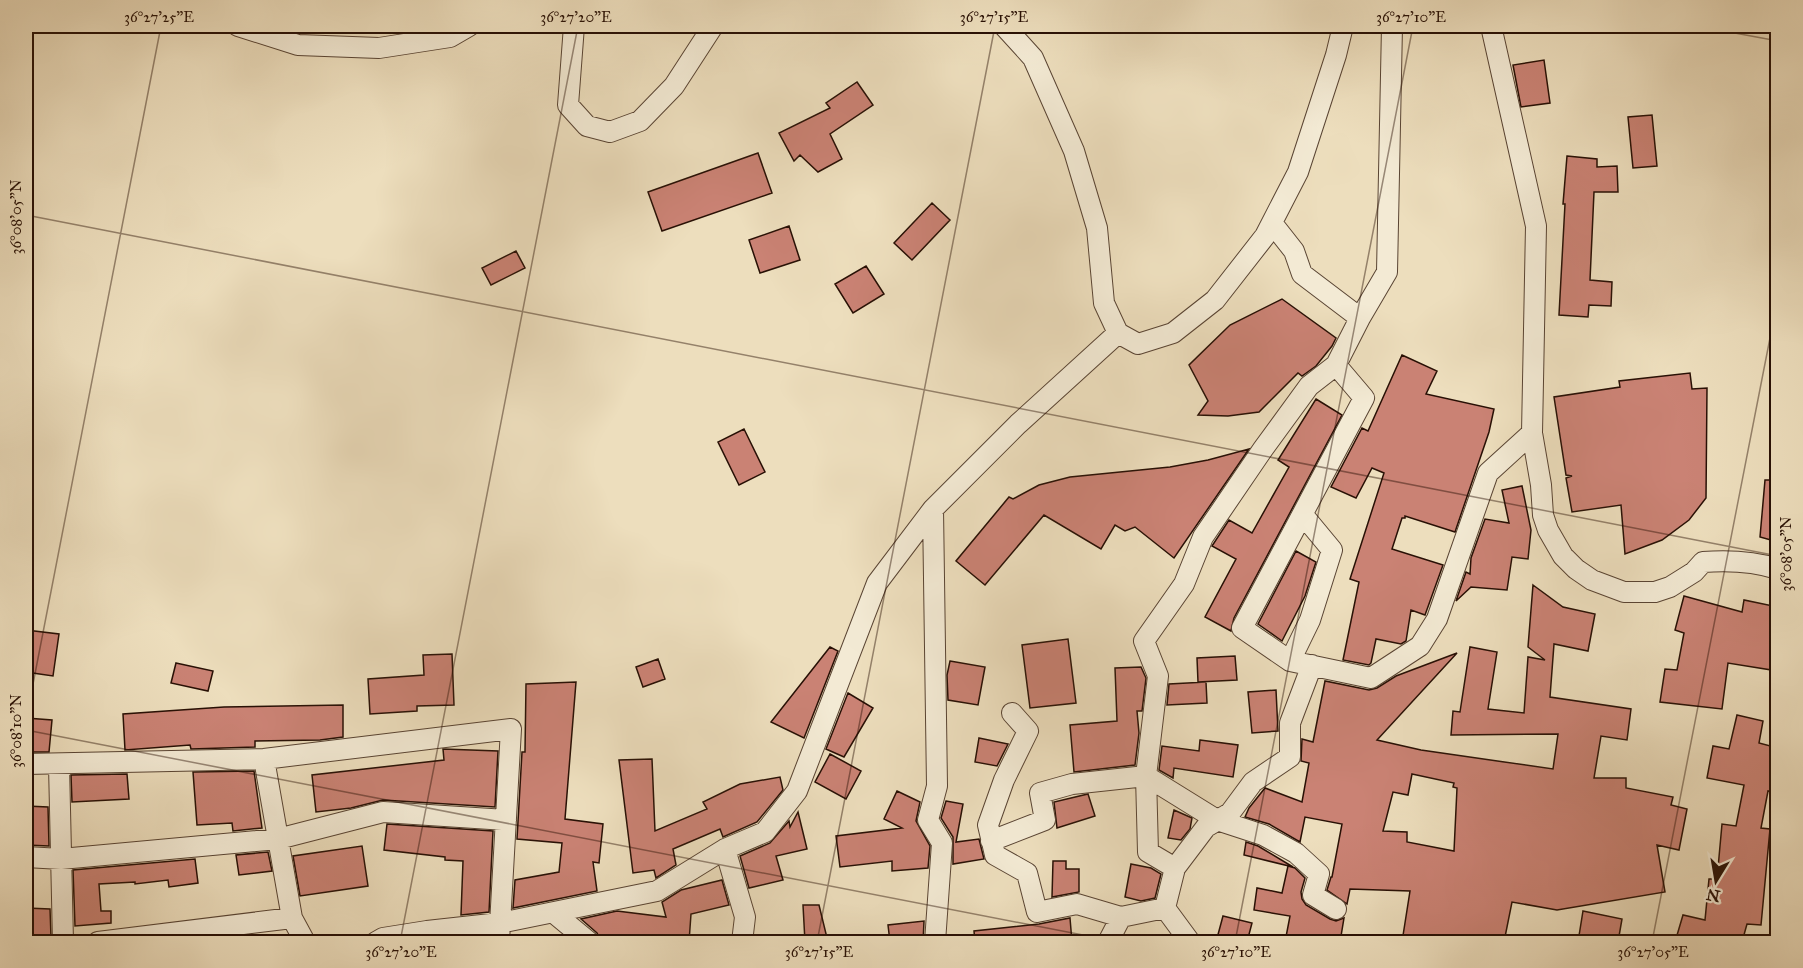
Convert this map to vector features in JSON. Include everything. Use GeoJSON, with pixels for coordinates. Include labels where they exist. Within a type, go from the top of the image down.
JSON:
{"type":"FeatureCollection","features":[{"type":"Feature","properties":{"kind":"street"},"geometry":{"type":"LineString","coordinates":[[238,26],[298,45],[379,48],[450,37],[469,26]]}},
{"type":"Feature","properties":{"kind":"street"},"geometry":{"type":"LineString","coordinates":[[574,26],[568,105],[587,126],[610,132],[640,121],[654,107],[674,86],[713,26]]}},
{"type":"Feature","properties":{"kind":"street"},"geometry":{"type":"LineString","coordinates":[[1004,26],[1034,58],[1074,151],[1098,228],[1104,303],[1118,333],[1138,344],[1173,333],[1215,300],[1265,236],[1298,172],[1336,55],[1343,26]]}},
{"type":"Feature","properties":{"kind":"street"},"geometry":{"type":"LineString","coordinates":[[1175,868],[1148,852],[1146,776],[1158,676],[1144,641],[1184,584],[1203,537],[1263,449],[1309,386],[1336,365],[1387,272],[1392,26]]}},
{"type":"Feature","properties":{"kind":"street"},"geometry":{"type":"LineString","coordinates":[[1491,26],[1536,226],[1532,433],[1541,485],[1543,515],[1548,530],[1563,556],[1576,569],[1592,580],[1624,592],[1655,592],[1670,587],[1682,581],[1703,562],[1743,561],[1778,569]]}},
{"type":"Feature","properties":{"kind":"street"},"geometry":{"type":"LineString","coordinates":[[1272,223],[1294,251],[1302,274],[1360,318]]}},
{"type":"Feature","properties":{"kind":"street"},"geometry":{"type":"LineString","coordinates":[[376,942],[383,938],[427,931],[499,933],[554,913],[657,891],[725,849],[765,832],[797,791],[877,583],[933,509],[1018,424],[1118,333]]}},
{"type":"Feature","properties":{"kind":"street"},"geometry":{"type":"LineString","coordinates":[[1336,365],[1364,398],[1242,628],[1290,661],[1371,678],[1419,646],[1437,619],[1488,473],[1532,433]]}},
{"type":"Feature","properties":{"kind":"street"},"geometry":{"type":"LineString","coordinates":[[933,509],[937,786],[928,820],[942,843],[935,942]]}},
{"type":"Feature","properties":{"kind":"street"},"geometry":{"type":"LineString","coordinates":[[1290,661],[1310,620],[1332,550],[1303,515]]}},
{"type":"Feature","properties":{"kind":"street"},"geometry":{"type":"LineString","coordinates":[[1165,908],[1175,868],[1206,827],[1230,813],[1253,782],[1290,757],[1290,723],[1312,665]]}},
{"type":"Feature","properties":{"kind":"street"},"geometry":{"type":"LineString","coordinates":[[1012,713],[1028,731],[1004,780],[988,825],[994,855],[1027,873],[1037,912],[1077,904],[1121,917],[1165,908]]}},
{"type":"Feature","properties":{"kind":"street"},"geometry":{"type":"LineString","coordinates":[[26,764],[264,759],[511,729],[499,933]]}},
{"type":"Feature","properties":{"kind":"street"},"geometry":{"type":"LineString","coordinates":[[264,759],[292,918],[305,942]]}},
{"type":"Feature","properties":{"kind":"street"},"geometry":{"type":"LineString","coordinates":[[59,765],[63,942]]}},
{"type":"Feature","properties":{"kind":"street"},"geometry":{"type":"LineString","coordinates":[[991,841],[1046,820],[1040,793],[1072,784],[1146,776],[1217,820],[1263,835],[1296,853],[1319,874],[1313,895],[1336,909]]}},
{"type":"Feature","properties":{"kind":"street"},"geometry":{"type":"LineString","coordinates":[[26,858],[61,859],[278,838],[383,812],[506,820]]}},
{"type":"Feature","properties":{"kind":"street"},"geometry":{"type":"LineString","coordinates":[[725,849],[745,918],[742,942]]}},
{"type":"Feature","properties":{"kind":"street"},"geometry":{"type":"LineString","coordinates":[[1165,908],[1190,942]]}},
{"type":"Feature","properties":{"kind":"street"},"geometry":{"type":"LineString","coordinates":[[554,913],[589,942]]}},
{"type":"Feature","properties":{"kind":"street"},"geometry":{"type":"LineString","coordinates":[[1108,942],[1121,917]]}},
{"type":"Feature","properties":{"kind":"street"},"geometry":{"type":"LineString","coordinates":[[98,942],[292,918]]}},
{"type":"Feature","properties":{"kind":"building"},"geometry":{"type":"Polygon","coordinates":[[[1544,60],[1550,103],[1521,107],[1513,65],[1544,60]]]}},
{"type":"Feature","properties":{"kind":"building"},"geometry":{"type":"Polygon","coordinates":[[[857,82],[873,105],[830,134],[842,159],[818,172],[800,155],[794,161],[779,133],[830,108],[826,103],[857,82]]]}},
{"type":"Feature","properties":{"kind":"building"},"geometry":{"type":"Polygon","coordinates":[[[1652,115],[1657,166],[1633,168],[1628,117],[1652,115]]]}},
{"type":"Feature","properties":{"kind":"building"},"geometry":{"type":"Polygon","coordinates":[[[758,153],[772,193],[662,231],[648,192],[758,153]]]}},
{"type":"Feature","properties":{"kind":"building"},"geometry":{"type":"Polygon","coordinates":[[[1567,156],[1597,159],[1597,167],[1617,166],[1618,192],[1594,192],[1590,280],[1612,282],[1611,306],[1589,305],[1588,317],[1559,315],[1567,156]]]}},
{"type":"Feature","properties":{"kind":"building"},"geometry":{"type":"Polygon","coordinates":[[[932,203],[950,220],[912,260],[894,243],[932,203]]]}},
{"type":"Feature","properties":{"kind":"building"},"geometry":{"type":"Polygon","coordinates":[[[789,226],[800,260],[760,273],[749,240],[789,226]]]}},
{"type":"Feature","properties":{"kind":"building"},"geometry":{"type":"Polygon","coordinates":[[[516,251],[525,268],[491,285],[482,268],[516,251]]]}},
{"type":"Feature","properties":{"kind":"building"},"geometry":{"type":"Polygon","coordinates":[[[866,266],[884,294],[853,313],[835,284],[866,266]]]}},
{"type":"Feature","properties":{"kind":"building"},"geometry":{"type":"Polygon","coordinates":[[[1282,299],[1336,338],[1332,346],[1316,366],[1302,376],[1298,373],[1259,412],[1228,416],[1198,415],[1208,401],[1189,365],[1230,325],[1282,299]]]}},
{"type":"Feature","properties":{"kind":"building"},"geometry":{"type":"Polygon","coordinates":[[[1402,355],[1437,371],[1426,394],[1494,409],[1489,432],[1455,532],[1405,516],[1402,518],[1392,549],[1443,565],[1425,615],[1411,610],[1406,641],[1401,644],[1376,639],[1369,665],[1343,660],[1359,582],[1350,579],[1384,473],[1372,468],[1356,498],[1331,487],[1362,428],[1368,431],[1402,355]]]}},
{"type":"Feature","properties":{"kind":"building"},"geometry":{"type":"Polygon","coordinates":[[[1690,373],[1692,389],[1707,388],[1706,498],[1689,520],[1662,540],[1625,554],[1621,505],[1572,512],[1566,478],[1572,476],[1566,475],[1554,397],[1620,387],[1619,381],[1690,373]]]}},
{"type":"Feature","properties":{"kind":"building"},"geometry":{"type":"Polygon","coordinates":[[[1316,399],[1342,415],[1234,618],[1231,631],[1205,617],[1236,559],[1212,546],[1229,520],[1252,533],[1289,467],[1278,460],[1316,399]]]}},
{"type":"Feature","properties":{"kind":"building"},"geometry":{"type":"Polygon","coordinates":[[[744,429],[765,472],[739,485],[718,442],[744,429]]]}},
{"type":"Feature","properties":{"kind":"building"},"geometry":{"type":"Polygon","coordinates":[[[1249,449],[1174,558],[1135,527],[1125,531],[1115,525],[1101,549],[1044,515],[985,585],[956,561],[1009,497],[1013,499],[1039,485],[1070,477],[1170,467],[1249,449]]]}},
{"type":"Feature","properties":{"kind":"building"},"geometry":{"type":"Polygon","coordinates":[[[1765,480],[1778,480],[1778,542],[1760,537],[1765,480]]]}},
{"type":"Feature","properties":{"kind":"building"},"geometry":{"type":"Polygon","coordinates":[[[1522,486],[1531,530],[1528,559],[1512,557],[1507,590],[1471,587],[1456,601],[1466,572],[1470,574],[1471,558],[1485,519],[1509,523],[1502,490],[1522,486]]]}},
{"type":"Feature","properties":{"kind":"building"},"geometry":{"type":"Polygon","coordinates":[[[1296,551],[1316,562],[1305,596],[1282,641],[1258,624],[1296,551]]]}},
{"type":"Feature","properties":{"kind":"building"},"geometry":{"type":"Polygon","coordinates":[[[1533,585],[1563,607],[1595,614],[1588,651],[1554,644],[1550,697],[1631,709],[1627,740],[1601,736],[1594,778],[1626,778],[1626,788],[1673,797],[1671,805],[1687,809],[1679,850],[1657,845],[1665,892],[1557,910],[1512,902],[1504,942],[1402,942],[1410,891],[1350,889],[1347,904],[1327,890],[1332,877],[1342,824],[1305,817],[1300,842],[1269,824],[1245,817],[1249,808],[1265,788],[1302,802],[1309,763],[1301,761],[1302,739],[1313,742],[1325,681],[1369,690],[1377,688],[1396,676],[1457,653],[1377,740],[1421,750],[1553,769],[1558,734],[1451,735],[1453,711],[1460,712],[1470,647],[1497,652],[1488,709],[1524,713],[1528,657],[1545,660],[1528,647],[1533,585]],[[1412,774],[1408,795],[1393,792],[1383,831],[1407,832],[1407,842],[1454,851],[1457,788],[1453,787],[1454,783],[1412,774]]]}},
{"type":"Feature","properties":{"kind":"building"},"geometry":{"type":"Polygon","coordinates":[[[1684,596],[1742,612],[1744,600],[1778,607],[1778,671],[1728,663],[1722,709],[1660,702],[1665,669],[1677,670],[1684,633],[1675,630],[1684,596]]]}},
{"type":"Feature","properties":{"kind":"building"},"geometry":{"type":"Polygon","coordinates":[[[26,630],[59,634],[53,676],[26,672],[26,630]]]}},
{"type":"Feature","properties":{"kind":"building"},"geometry":{"type":"Polygon","coordinates":[[[1068,639],[1076,703],[1030,708],[1022,645],[1068,639]]]}},
{"type":"Feature","properties":{"kind":"building"},"geometry":{"type":"Polygon","coordinates":[[[830,647],[838,651],[804,738],[771,722],[830,647]]]}},
{"type":"Feature","properties":{"kind":"building"},"geometry":{"type":"Polygon","coordinates":[[[452,654],[454,705],[417,706],[417,711],[370,714],[368,679],[424,675],[423,655],[452,654]]]}},
{"type":"Feature","properties":{"kind":"building"},"geometry":{"type":"Polygon","coordinates":[[[1235,656],[1237,680],[1198,682],[1197,658],[1235,656]]]}},
{"type":"Feature","properties":{"kind":"building"},"geometry":{"type":"Polygon","coordinates":[[[658,659],[665,679],[643,687],[636,667],[658,659]]]}},
{"type":"Feature","properties":{"kind":"building"},"geometry":{"type":"Polygon","coordinates":[[[950,661],[985,667],[978,705],[948,700],[947,675],[950,661]]]}},
{"type":"Feature","properties":{"kind":"building"},"geometry":{"type":"Polygon","coordinates":[[[176,663],[213,671],[208,691],[171,683],[176,663]]]}},
{"type":"Feature","properties":{"kind":"building"},"geometry":{"type":"Polygon","coordinates":[[[1141,667],[1146,678],[1142,711],[1137,711],[1139,733],[1135,765],[1074,772],[1070,725],[1117,721],[1115,668],[1141,667]]]}},
{"type":"Feature","properties":{"kind":"building"},"geometry":{"type":"Polygon","coordinates":[[[576,682],[565,819],[603,824],[599,863],[593,862],[597,891],[513,908],[515,880],[559,872],[562,843],[517,839],[522,752],[525,752],[526,684],[576,682]]]}},
{"type":"Feature","properties":{"kind":"building"},"geometry":{"type":"Polygon","coordinates":[[[1206,682],[1207,703],[1167,705],[1169,684],[1206,682]]]}},
{"type":"Feature","properties":{"kind":"building"},"geometry":{"type":"Polygon","coordinates":[[[1276,690],[1278,731],[1252,733],[1248,692],[1276,690]]]}},
{"type":"Feature","properties":{"kind":"building"},"geometry":{"type":"Polygon","coordinates":[[[848,693],[873,708],[844,757],[826,749],[848,693]]]}},
{"type":"Feature","properties":{"kind":"building"},"geometry":{"type":"Polygon","coordinates":[[[343,705],[343,737],[320,740],[255,741],[255,747],[191,749],[190,745],[125,750],[123,714],[224,707],[343,705]]]}},
{"type":"Feature","properties":{"kind":"building"},"geometry":{"type":"Polygon","coordinates":[[[1737,715],[1763,721],[1759,743],[1778,748],[1778,793],[1768,791],[1761,828],[1770,829],[1761,925],[1747,924],[1742,942],[1675,942],[1683,915],[1705,920],[1709,879],[1717,879],[1722,824],[1736,826],[1744,785],[1707,778],[1713,746],[1729,749],[1737,715]]]}},
{"type":"Feature","properties":{"kind":"building"},"geometry":{"type":"Polygon","coordinates":[[[26,718],[52,720],[49,752],[26,752],[26,718]]]}},
{"type":"Feature","properties":{"kind":"building"},"geometry":{"type":"Polygon","coordinates":[[[979,738],[1008,744],[997,766],[975,762],[979,738]]]}},
{"type":"Feature","properties":{"kind":"building"},"geometry":{"type":"Polygon","coordinates":[[[1200,740],[1238,745],[1233,777],[1174,768],[1173,778],[1159,770],[1162,746],[1199,751],[1200,740]]]}},
{"type":"Feature","properties":{"kind":"building"},"geometry":{"type":"Polygon","coordinates":[[[443,749],[498,751],[495,807],[383,800],[351,808],[316,812],[312,775],[444,760],[443,749]]]}},
{"type":"Feature","properties":{"kind":"building"},"geometry":{"type":"Polygon","coordinates":[[[830,754],[861,771],[846,799],[815,782],[830,754]]]}},
{"type":"Feature","properties":{"kind":"building"},"geometry":{"type":"Polygon","coordinates":[[[652,759],[655,831],[707,809],[703,802],[740,784],[780,777],[783,790],[757,822],[723,837],[720,829],[673,849],[676,865],[656,878],[654,870],[633,873],[619,760],[652,759]]]}},
{"type":"Feature","properties":{"kind":"building"},"geometry":{"type":"Polygon","coordinates":[[[254,771],[262,828],[233,831],[232,823],[197,825],[193,772],[254,771]]]}},
{"type":"Feature","properties":{"kind":"building"},"geometry":{"type":"Polygon","coordinates":[[[127,774],[129,799],[72,802],[71,775],[127,774]]]}},
{"type":"Feature","properties":{"kind":"building"},"geometry":{"type":"Polygon","coordinates":[[[897,791],[920,802],[916,821],[930,846],[928,868],[892,871],[892,861],[840,867],[836,836],[902,828],[884,819],[897,791]]]}},
{"type":"Feature","properties":{"kind":"building"},"geometry":{"type":"Polygon","coordinates":[[[1088,794],[1095,816],[1057,828],[1054,802],[1088,794]]]}},
{"type":"Feature","properties":{"kind":"building"},"geometry":{"type":"Polygon","coordinates":[[[946,801],[963,804],[956,842],[979,839],[984,859],[953,864],[953,837],[941,818],[946,801]]]}},
{"type":"Feature","properties":{"kind":"building"},"geometry":{"type":"Polygon","coordinates":[[[26,806],[48,807],[49,846],[26,845],[26,806]]]}},
{"type":"Feature","properties":{"kind":"building"},"geometry":{"type":"Polygon","coordinates":[[[1174,810],[1192,818],[1190,829],[1181,840],[1168,838],[1174,810]]]}},
{"type":"Feature","properties":{"kind":"building"},"geometry":{"type":"Polygon","coordinates":[[[798,812],[807,849],[776,856],[783,880],[749,888],[740,856],[770,843],[789,821],[790,827],[798,812]]]}},
{"type":"Feature","properties":{"kind":"building"},"geometry":{"type":"Polygon","coordinates":[[[387,824],[493,831],[489,912],[461,915],[463,861],[384,850],[387,824]]]}},
{"type":"Feature","properties":{"kind":"building"},"geometry":{"type":"Polygon","coordinates":[[[1246,842],[1258,846],[1293,867],[1244,855],[1246,842]]]}},
{"type":"Feature","properties":{"kind":"building"},"geometry":{"type":"Polygon","coordinates":[[[362,846],[368,886],[300,896],[293,856],[362,846]]]}},
{"type":"Feature","properties":{"kind":"building"},"geometry":{"type":"Polygon","coordinates":[[[268,852],[272,871],[239,875],[236,855],[268,852]]]}},
{"type":"Feature","properties":{"kind":"building"},"geometry":{"type":"Polygon","coordinates":[[[195,859],[198,883],[169,887],[168,880],[135,884],[135,882],[99,884],[101,911],[111,911],[111,923],[75,926],[73,870],[195,859]]]}},
{"type":"Feature","properties":{"kind":"building"},"geometry":{"type":"Polygon","coordinates":[[[1053,861],[1066,861],[1066,869],[1079,869],[1079,892],[1052,897],[1053,861]]]}},
{"type":"Feature","properties":{"kind":"building"},"geometry":{"type":"Polygon","coordinates":[[[1131,864],[1151,868],[1161,874],[1155,898],[1141,901],[1125,897],[1131,864]]]}},
{"type":"Feature","properties":{"kind":"building"},"geometry":{"type":"Polygon","coordinates":[[[1288,866],[1295,868],[1305,878],[1301,892],[1306,905],[1330,919],[1336,921],[1344,918],[1340,942],[1325,939],[1324,942],[1285,942],[1290,916],[1254,910],[1257,888],[1282,893],[1288,866]]]}},
{"type":"Feature","properties":{"kind":"building"},"geometry":{"type":"Polygon","coordinates":[[[722,880],[729,905],[691,914],[689,942],[601,941],[597,933],[581,919],[617,911],[666,917],[662,902],[681,890],[722,880]]]}},
{"type":"Feature","properties":{"kind":"building"},"geometry":{"type":"Polygon","coordinates":[[[803,905],[819,905],[828,942],[805,942],[803,905]]]}},
{"type":"Feature","properties":{"kind":"building"},"geometry":{"type":"Polygon","coordinates":[[[26,908],[50,909],[51,937],[26,936],[26,908]]]}},
{"type":"Feature","properties":{"kind":"building"},"geometry":{"type":"Polygon","coordinates":[[[1583,911],[1622,919],[1618,942],[1578,942],[1583,911]]]}},
{"type":"Feature","properties":{"kind":"building"},"geometry":{"type":"Polygon","coordinates":[[[1223,916],[1252,923],[1247,942],[1216,942],[1223,916]]]}},
{"type":"Feature","properties":{"kind":"building"},"geometry":{"type":"Polygon","coordinates":[[[1070,918],[1072,942],[975,942],[974,931],[1070,918]]]}},
{"type":"Feature","properties":{"kind":"building"},"geometry":{"type":"Polygon","coordinates":[[[924,921],[923,942],[890,942],[888,925],[924,921]]]}},
{"type":"Feature","properties":{"kind":"building"},"geometry":{"type":"Polygon","coordinates":[[[487,936],[487,942],[460,942],[460,939],[487,936]]]}}]}
